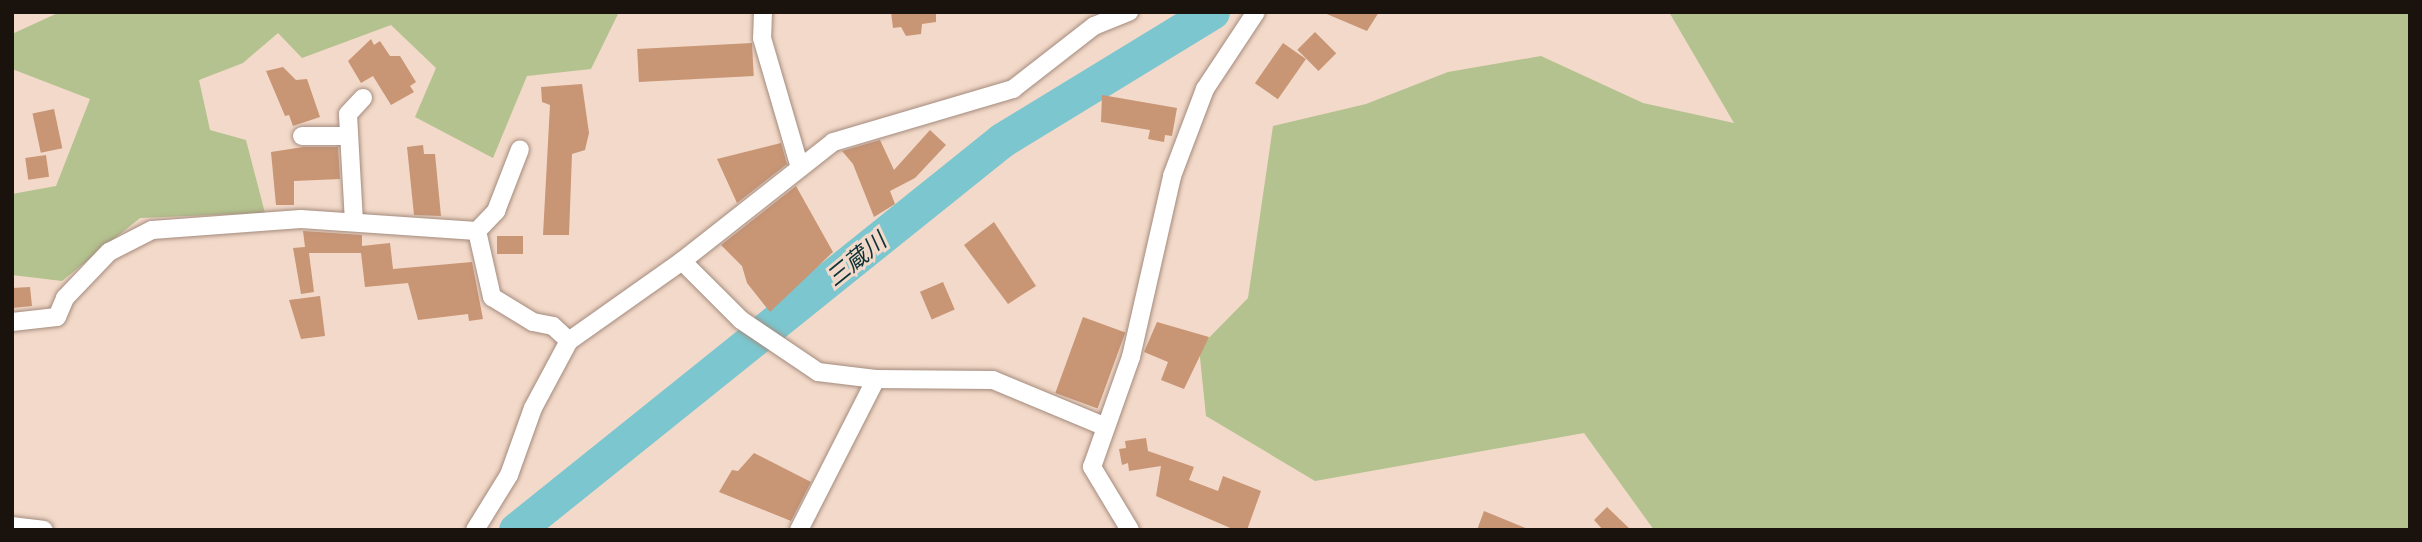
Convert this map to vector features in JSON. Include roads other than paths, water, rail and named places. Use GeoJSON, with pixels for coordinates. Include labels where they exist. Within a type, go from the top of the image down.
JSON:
{"type":"FeatureCollection","features":[{"type":"Feature","properties":{"kind":"street"},"geometry":{"type":"LineString","coordinates":[[763,12],[762,38],[800,168]]}},
{"type":"Feature","properties":{"kind":"street"},"geometry":{"type":"LineString","coordinates":[[475,530],[509,475],[533,408],[569,341],[682,261],[800,168],[851,132],[1013,89],[1094,26],[1129,12]]}},
{"type":"Feature","properties":{"kind":"street"},"geometry":{"type":"LineString","coordinates":[[1130,530],[1091,467],[1131,357],[1172,176],[1205,89],[1256,12]]}},
{"type":"Feature","properties":{"kind":"street"},"geometry":{"type":"LineString","coordinates":[[354,222],[347,136],[348,114],[363,98]]}},
{"type":"Feature","properties":{"kind":"street"},"geometry":{"type":"LineString","coordinates":[[302,136],[347,136]]}},
{"type":"Feature","properties":{"kind":"street"},"geometry":{"type":"LineString","coordinates":[[477,231],[496,211],[520,149]]}},
{"type":"Feature","properties":{"kind":"street"},"geometry":{"type":"LineString","coordinates":[[12,322],[57,317],[65,298],[109,252],[152,230],[302,219],[477,231]]}},
{"type":"Feature","properties":{"kind":"street"},"geometry":{"type":"LineString","coordinates":[[477,231],[492,297],[533,322],[553,326],[569,341]]}},
{"type":"Feature","properties":{"kind":"street"},"geometry":{"type":"LineString","coordinates":[[682,261],[741,320],[818,372],[876,379],[993,380],[1106,427]]}},
{"type":"Feature","properties":{"kind":"street"},"geometry":{"type":"LineString","coordinates":[[799,530],[876,379]]}},
{"type":"Feature","properties":{"kind":"street"},"geometry":{"type":"LineString","coordinates":[[12,526],[44,530]]}},
{"type":"Feature","properties":{"kind":"waterway","name":"三蔵川"},"geometry":{"type":"LineString","coordinates":[[516,530],[1002,140],[1212,12]]}}]}
